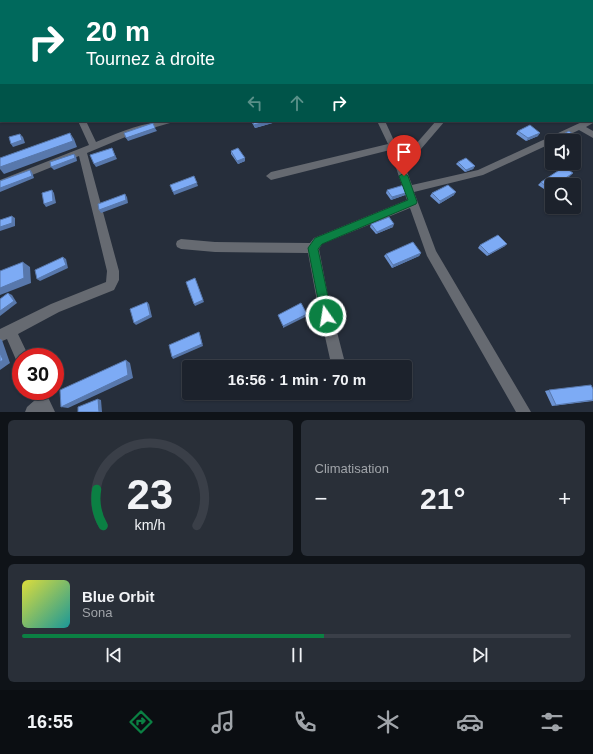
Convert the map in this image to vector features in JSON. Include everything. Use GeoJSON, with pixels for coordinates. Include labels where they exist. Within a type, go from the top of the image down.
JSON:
{"type":"FeatureCollection","features":[{"type":"Feature","properties":{"kind":"street"},"geometry":{"type":"LineString","coordinates":[[82,122],[94,147]]}},
{"type":"Feature","properties":{"kind":"street"},"geometry":{"type":"LineString","coordinates":[[0,184],[132,132],[164,122]]}},
{"type":"Feature","properties":{"kind":"street"},"geometry":{"type":"LineString","coordinates":[[381,122],[393,146],[430,253],[524,412]]}},
{"type":"Feature","properties":{"kind":"street"},"geometry":{"type":"LineString","coordinates":[[399,163],[418,147],[440,122]]}},
{"type":"Feature","properties":{"kind":"street"},"geometry":{"type":"LineString","coordinates":[[408,190],[480,174],[589,122]]}},
{"type":"Feature","properties":{"kind":"street"},"geometry":{"type":"LineString","coordinates":[[580,127],[593,135]]}},
{"type":"Feature","properties":{"kind":"street"},"geometry":{"type":"LineString","coordinates":[[271,176],[393,146]]}},
{"type":"Feature","properties":{"kind":"street"},"geometry":{"type":"LineString","coordinates":[[16,348],[5,333],[56,308],[110,286],[113,280],[113,271],[82,151]]}},
{"type":"Feature","properties":{"kind":"street"},"geometry":{"type":"LineString","coordinates":[[336,359],[313,248],[318,241],[413,202]]}},
{"type":"Feature","properties":{"kind":"street"},"geometry":{"type":"LineString","coordinates":[[181,244],[215,247],[313,248]]}},
{"type":"Feature","properties":{"kind":"street"},"geometry":{"type":"LineString","coordinates":[[32,412],[43,402]]}},
{"type":"Feature","properties":{"kind":"building"},"geometry":{"type":"Polygon","coordinates":[[[252,122],[264,122],[254,125],[252,122]]]}},
{"type":"Feature","properties":{"kind":"building"},"geometry":{"type":"Polygon","coordinates":[[[153,123],[155,128],[126,138],[124,133],[153,123]]]}},
{"type":"Feature","properties":{"kind":"building"},"geometry":{"type":"Polygon","coordinates":[[[530,125],[540,133],[528,138],[518,131],[530,125]]]}},
{"type":"Feature","properties":{"kind":"building"},"geometry":{"type":"Polygon","coordinates":[[[569,131],[573,134],[564,134],[569,131]]]}},
{"type":"Feature","properties":{"kind":"building"},"geometry":{"type":"Polygon","coordinates":[[[70,133],[73,141],[0,167],[0,158],[70,133]]]}},
{"type":"Feature","properties":{"kind":"building"},"geometry":{"type":"Polygon","coordinates":[[[20,134],[22,140],[11,144],[9,137],[20,134]]]}},
{"type":"Feature","properties":{"kind":"building"},"geometry":{"type":"Polygon","coordinates":[[[112,148],[115,156],[94,164],[90,155],[112,148]]]}},
{"type":"Feature","properties":{"kind":"building"},"geometry":{"type":"Polygon","coordinates":[[[238,148],[245,158],[237,161],[231,151],[238,148]]]}},
{"type":"Feature","properties":{"kind":"building"},"geometry":{"type":"Polygon","coordinates":[[[74,154],[75,158],[51,167],[50,162],[74,154]]]}},
{"type":"Feature","properties":{"kind":"building"},"geometry":{"type":"Polygon","coordinates":[[[466,158],[475,166],[466,170],[458,162],[466,158]]]}},
{"type":"Feature","properties":{"kind":"building"},"geometry":{"type":"Polygon","coordinates":[[[30,170],[32,176],[0,188],[0,181],[30,170]]]}},
{"type":"Feature","properties":{"kind":"building"},"geometry":{"type":"Polygon","coordinates":[[[559,170],[568,170],[573,173],[566,178],[547,178],[559,170]]]}},
{"type":"Feature","properties":{"kind":"building"},"geometry":{"type":"Polygon","coordinates":[[[194,176],[197,183],[173,192],[170,185],[194,176]]]}},
{"type":"Feature","properties":{"kind":"building"},"geometry":{"type":"Polygon","coordinates":[[[545,179],[545,186],[541,182],[545,179]]]}},
{"type":"Feature","properties":{"kind":"building"},"geometry":{"type":"Polygon","coordinates":[[[404,185],[409,192],[392,197],[387,190],[404,185]]]}},
{"type":"Feature","properties":{"kind":"building"},"geometry":{"type":"Polygon","coordinates":[[[448,185],[456,192],[440,201],[432,193],[448,185]]]}},
{"type":"Feature","properties":{"kind":"building"},"geometry":{"type":"Polygon","coordinates":[[[52,190],[53,201],[44,204],[42,193],[52,190]]]}},
{"type":"Feature","properties":{"kind":"building"},"geometry":{"type":"Polygon","coordinates":[[[125,194],[126,200],[99,210],[98,204],[125,194]]]}},
{"type":"Feature","properties":{"kind":"building"},"geometry":{"type":"Polygon","coordinates":[[[12,216],[12,223],[0,227],[0,220],[12,216]]]}},
{"type":"Feature","properties":{"kind":"building"},"geometry":{"type":"Polygon","coordinates":[[[389,217],[394,224],[377,232],[371,224],[389,217]]]}},
{"type":"Feature","properties":{"kind":"building"},"geometry":{"type":"Polygon","coordinates":[[[498,235],[507,244],[489,254],[480,245],[498,235]]]}},
{"type":"Feature","properties":{"kind":"building"},"geometry":{"type":"Polygon","coordinates":[[[413,242],[421,253],[393,265],[386,254],[413,242]]]}},
{"type":"Feature","properties":{"kind":"building"},"geometry":{"type":"Polygon","coordinates":[[[63,257],[66,265],[37,279],[35,270],[63,257]]]}},
{"type":"Feature","properties":{"kind":"building"},"geometry":{"type":"Polygon","coordinates":[[[23,262],[24,278],[0,288],[0,271],[23,262]]]}},
{"type":"Feature","properties":{"kind":"building"},"geometry":{"type":"Polygon","coordinates":[[[195,278],[203,300],[194,304],[186,282],[195,278]]]}},
{"type":"Feature","properties":{"kind":"building"},"geometry":{"type":"Polygon","coordinates":[[[8,293],[14,301],[0,311],[0,299],[8,293]]]}},
{"type":"Feature","properties":{"kind":"building"},"geometry":{"type":"Polygon","coordinates":[[[147,302],[150,315],[134,323],[130,309],[147,302]]]}},
{"type":"Feature","properties":{"kind":"building"},"geometry":{"type":"Polygon","coordinates":[[[301,303],[307,314],[283,326],[278,315],[301,303]]]}},
{"type":"Feature","properties":{"kind":"building"},"geometry":{"type":"Polygon","coordinates":[[[199,332],[202,344],[172,357],[169,345],[199,332]]]}},
{"type":"Feature","properties":{"kind":"building"},"geometry":{"type":"Polygon","coordinates":[[[0,353],[3,360],[0,362],[0,353]]]}},
{"type":"Feature","properties":{"kind":"building"},"geometry":{"type":"Polygon","coordinates":[[[126,360],[128,375],[61,407],[61,400],[64,400],[64,388],[126,360]]]}},
{"type":"Feature","properties":{"kind":"building"},"geometry":{"type":"Polygon","coordinates":[[[591,385],[593,389],[593,400],[556,405],[549,390],[591,385]]]}},
{"type":"Feature","properties":{"kind":"building"},"geometry":{"type":"Polygon","coordinates":[[[98,399],[99,412],[78,412],[78,407],[98,399]]]}},
{"type":"Feature","properties":{"kind":"route"},"geometry":{"type":"LineString","coordinates":[[326,316],[313,248],[318,241],[413,202],[404,176]]}}]}
